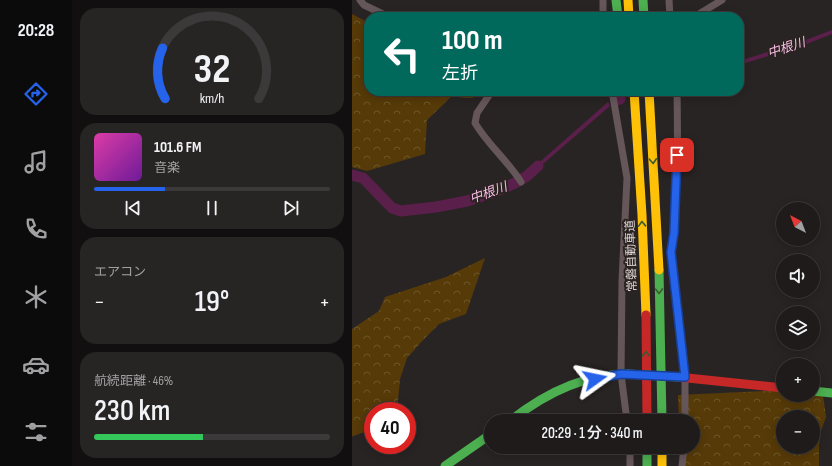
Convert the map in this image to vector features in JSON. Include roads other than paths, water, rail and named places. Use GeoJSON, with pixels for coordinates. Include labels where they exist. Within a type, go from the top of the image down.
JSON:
{"type":"FeatureCollection","features":[{"type":"Feature","properties":{"kind":"main road"},"geometry":{"type":"LineString","coordinates":[[616,0],[617,12]]}},
{"type":"Feature","properties":{"kind":"main road"},"geometry":{"type":"LineString","coordinates":[[628,0],[629,12]]}},
{"type":"Feature","properties":{"kind":"main road"},"geometry":{"type":"LineString","coordinates":[[643,0],[644,12]]}},
{"type":"Feature","properties":{"kind":"main road"},"geometry":{"type":"LineString","coordinates":[[650,0],[651,12]]}},
{"type":"Feature","properties":{"kind":"main road"},"geometry":{"type":"LineString","coordinates":[[629,96],[640,162]]}},
{"type":"Feature","properties":{"kind":"main road","name":"常磐自動車道"},"geometry":{"type":"LineString","coordinates":[[634,96],[640,162],[647,414]]}},
{"type":"Feature","properties":{"kind":"main road"},"geometry":{"type":"LineString","coordinates":[[650,96],[659,269],[662,414]]}},
{"type":"Feature","properties":{"kind":"main road"},"geometry":{"type":"LineString","coordinates":[[520,414],[542,398],[573,384],[606,376],[624,374],[681,377],[776,387]]}},
{"type":"Feature","properties":{"kind":"main road"},"geometry":{"type":"LineString","coordinates":[[820,392],[832,393]]}},
{"type":"Feature","properties":{"kind":"main road"},"geometry":{"type":"LineString","coordinates":[[445,466],[484,439]]}},
{"type":"Feature","properties":{"kind":"main road"},"geometry":{"type":"LineString","coordinates":[[647,454],[647,466]]}},
{"type":"Feature","properties":{"kind":"main road"},"geometry":{"type":"LineString","coordinates":[[662,454],[662,466]]}},
{"type":"Feature","properties":{"kind":"street"},"geometry":{"type":"LineString","coordinates":[[360,0],[364,5],[379,12]]}},
{"type":"Feature","properties":{"kind":"street"},"geometry":{"type":"LineString","coordinates":[[603,0],[603,12]]}},
{"type":"Feature","properties":{"kind":"street"},"geometry":{"type":"LineString","coordinates":[[669,0],[670,12]]}},
{"type":"Feature","properties":{"kind":"street"},"geometry":{"type":"LineString","coordinates":[[702,12],[722,0]]}},
{"type":"Feature","properties":{"kind":"street"},"geometry":{"type":"LineString","coordinates":[[489,96],[477,113],[476,123],[482,135],[502,156],[520,180]]}},
{"type":"Feature","properties":{"kind":"street"},"geometry":{"type":"LineString","coordinates":[[613,96],[628,178],[622,281],[627,414]]}},
{"type":"Feature","properties":{"kind":"street"},"geometry":{"type":"LineString","coordinates":[[676,96],[678,139],[674,233],[671,252],[684,414]]}},
{"type":"Feature","properties":{"kind":"street"},"geometry":{"type":"LineString","coordinates":[[630,454],[630,466]]}},
{"type":"Feature","properties":{"kind":"street"},"geometry":{"type":"LineString","coordinates":[[682,466],[683,454]]}},
{"type":"Feature","properties":{"kind":"water"},"geometry":{"type":"Polygon","coordinates":[[[832,30],[832,34],[804,45],[744,63],[744,59],[803,41],[832,30]]]}},
{"type":"Feature","properties":{"kind":"water"},"geometry":{"type":"Polygon","coordinates":[[[608,102],[610,106],[528,177],[526,174],[608,102]]]}},
{"type":"Feature","properties":{"kind":"waterway","name":"中根川"},"geometry":{"type":"LineString","coordinates":[[352,175],[363,178],[392,208],[401,211],[436,207],[467,201],[515,183],[527,176],[538,166]]}}]}
